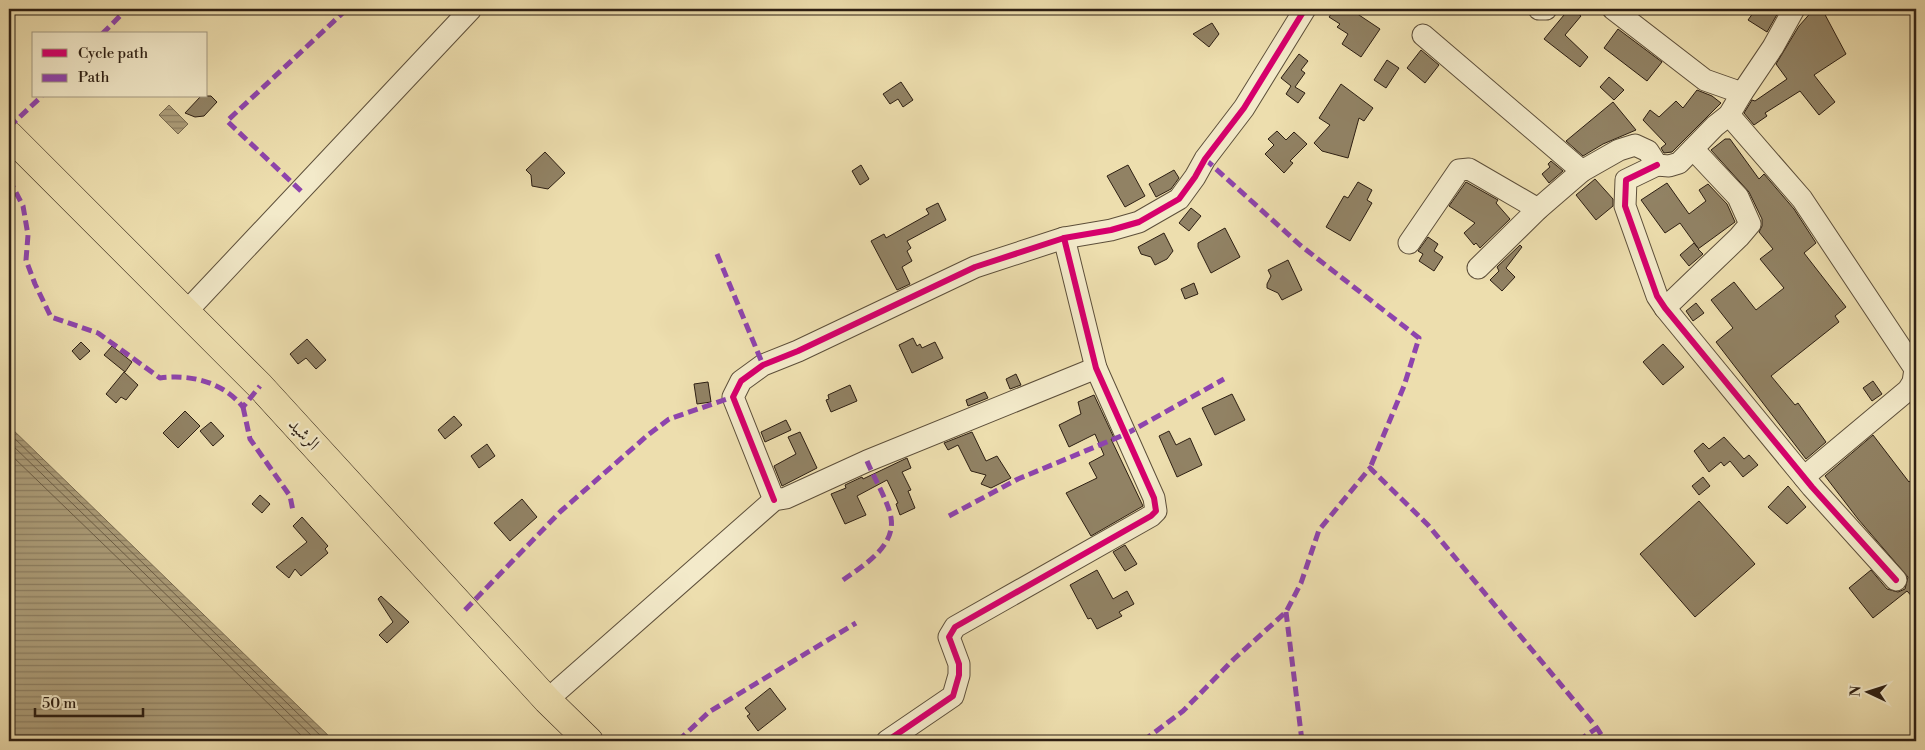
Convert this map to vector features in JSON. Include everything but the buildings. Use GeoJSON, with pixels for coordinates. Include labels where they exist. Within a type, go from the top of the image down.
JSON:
{"type":"FeatureCollection","features":[{"type":"Feature","properties":{"kind":"main road","name":"الرشيد"},"geometry":{"type":"LineString","coordinates":[[9,135],[260,386],[547,700],[590,741]]}},
{"type":"Feature","properties":{"kind":"street"},"geometry":{"type":"LineString","coordinates":[[186,312],[471,9]]}},
{"type":"Feature","properties":{"kind":"street"},"geometry":{"type":"LineString","coordinates":[[774,500],[733,397],[741,381],[763,365],[798,351],[975,267],[1064,238],[1112,230],[1139,222],[1179,198],[1195,177],[1205,159],[1244,108],[1305,9]]}},
{"type":"Feature","properties":{"kind":"street"},"geometry":{"type":"LineString","coordinates":[[1540,9],[1546,9]]}},
{"type":"Feature","properties":{"kind":"street"},"geometry":{"type":"LineString","coordinates":[[1613,9],[1705,80],[1742,93]]}},
{"type":"Feature","properties":{"kind":"street"},"geometry":{"type":"LineString","coordinates":[[1794,9],[1773,48],[1729,115],[1715,126],[1679,163],[1669,166],[1657,165],[1626,180],[1625,206],[1657,296],[1665,308],[1804,477],[1896,580]]}},
{"type":"Feature","properties":{"kind":"street"},"geometry":{"type":"LineString","coordinates":[[1423,35],[1582,171]]}},
{"type":"Feature","properties":{"kind":"street"},"geometry":{"type":"LineString","coordinates":[[1729,115],[1802,199],[1915,369],[1914,382],[1908,390],[1804,477]]}},
{"type":"Feature","properties":{"kind":"street"},"geometry":{"type":"LineString","coordinates":[[1478,268],[1538,209],[1582,171],[1619,150],[1635,144],[1648,151],[1657,165]]}},
{"type":"Feature","properties":{"kind":"street"},"geometry":{"type":"LineString","coordinates":[[1665,308],[1739,237],[1750,224],[1738,197],[1693,149]]}},
{"type":"Feature","properties":{"kind":"street"},"geometry":{"type":"LineString","coordinates":[[1408,243],[1459,170],[1469,169],[1538,209]]}},
{"type":"Feature","properties":{"kind":"street"},"geometry":{"type":"LineString","coordinates":[[886,741],[953,696],[959,675],[958,664],[949,637],[955,627],[1151,516],[1156,511],[1154,498],[1096,368],[1064,238]]}},
{"type":"Feature","properties":{"kind":"street"},"geometry":{"type":"LineString","coordinates":[[547,700],[774,500],[786,498],[866,461],[1096,368]]}},
{"type":"Feature","properties":{"kind":"water"},"geometry":{"type":"Polygon","coordinates":[[[169,105],[188,124],[178,134],[159,115],[169,105]]]}},
{"type":"Feature","properties":{"kind":"water"},"geometry":{"type":"Polygon","coordinates":[[[9,426],[334,741],[9,741],[9,426]]]}},
{"type":"Feature","properties":{"kind":"marked path"},"geometry":{"type":"LineString","coordinates":[[104,32],[127,9]]}},
{"type":"Feature","properties":{"kind":"marked path"},"geometry":{"type":"LineString","coordinates":[[301,191],[227,121],[347,9]]}},
{"type":"Feature","properties":{"kind":"marked path"},"geometry":{"type":"LineString","coordinates":[[9,127],[40,98]]}},
{"type":"Feature","properties":{"kind":"marked path"},"geometry":{"type":"LineString","coordinates":[[1205,159],[1300,245],[1419,338],[1404,386],[1370,468]]}},
{"type":"Feature","properties":{"kind":"marked path"},"geometry":{"type":"LineString","coordinates":[[9,179],[23,206],[28,235],[26,260],[51,317],[98,333],[160,378],[183,377],[206,382],[226,391],[243,407],[260,386]]}},
{"type":"Feature","properties":{"kind":"marked path"},"geometry":{"type":"LineString","coordinates":[[717,254],[763,365]]}},
{"type":"Feature","properties":{"kind":"marked path"},"geometry":{"type":"LineString","coordinates":[[949,516],[1018,479],[1126,434],[1224,379]]}},
{"type":"Feature","properties":{"kind":"marked path"},"geometry":{"type":"LineString","coordinates":[[465,610],[561,511],[649,434],[669,419],[733,397]]}},
{"type":"Feature","properties":{"kind":"marked path"},"geometry":{"type":"LineString","coordinates":[[243,407],[250,439],[290,496],[293,511]]}},
{"type":"Feature","properties":{"kind":"marked path"},"geometry":{"type":"LineString","coordinates":[[843,580],[876,555],[883,547],[891,528],[890,512],[867,461]]}},
{"type":"Feature","properties":{"kind":"marked path"},"geometry":{"type":"LineString","coordinates":[[1143,741],[1183,711],[1234,659],[1286,612],[1301,583],[1319,530],[1370,468],[1428,525],[1597,728],[1605,741]]}},
{"type":"Feature","properties":{"kind":"marked path"},"geometry":{"type":"LineString","coordinates":[[1286,612],[1302,741]]}},
{"type":"Feature","properties":{"kind":"marked path"},"geometry":{"type":"LineString","coordinates":[[678,741],[709,712],[856,623]]}},
{"type":"Feature","properties":{"kind":"marked path"},"geometry":{"type":"LineString","coordinates":[[1578,741],[1597,728]]}},
{"type":"Feature","properties":{"kind":"cycle path"},"geometry":{"type":"LineString","coordinates":[[774,500],[733,397],[741,381],[763,365],[798,351],[975,267],[1064,238],[1111,230],[1139,222],[1179,199],[1205,159],[1244,108],[1305,9]]}},
{"type":"Feature","properties":{"kind":"cycle path"},"geometry":{"type":"LineString","coordinates":[[1657,165],[1626,180],[1625,206],[1657,296],[1812,487],[1896,580]]}},
{"type":"Feature","properties":{"kind":"cycle path"},"geometry":{"type":"LineString","coordinates":[[887,741],[953,696],[959,675],[959,664],[949,637],[955,627],[1151,516],[1156,511],[1154,498],[1096,368],[1064,238]]}}]}
